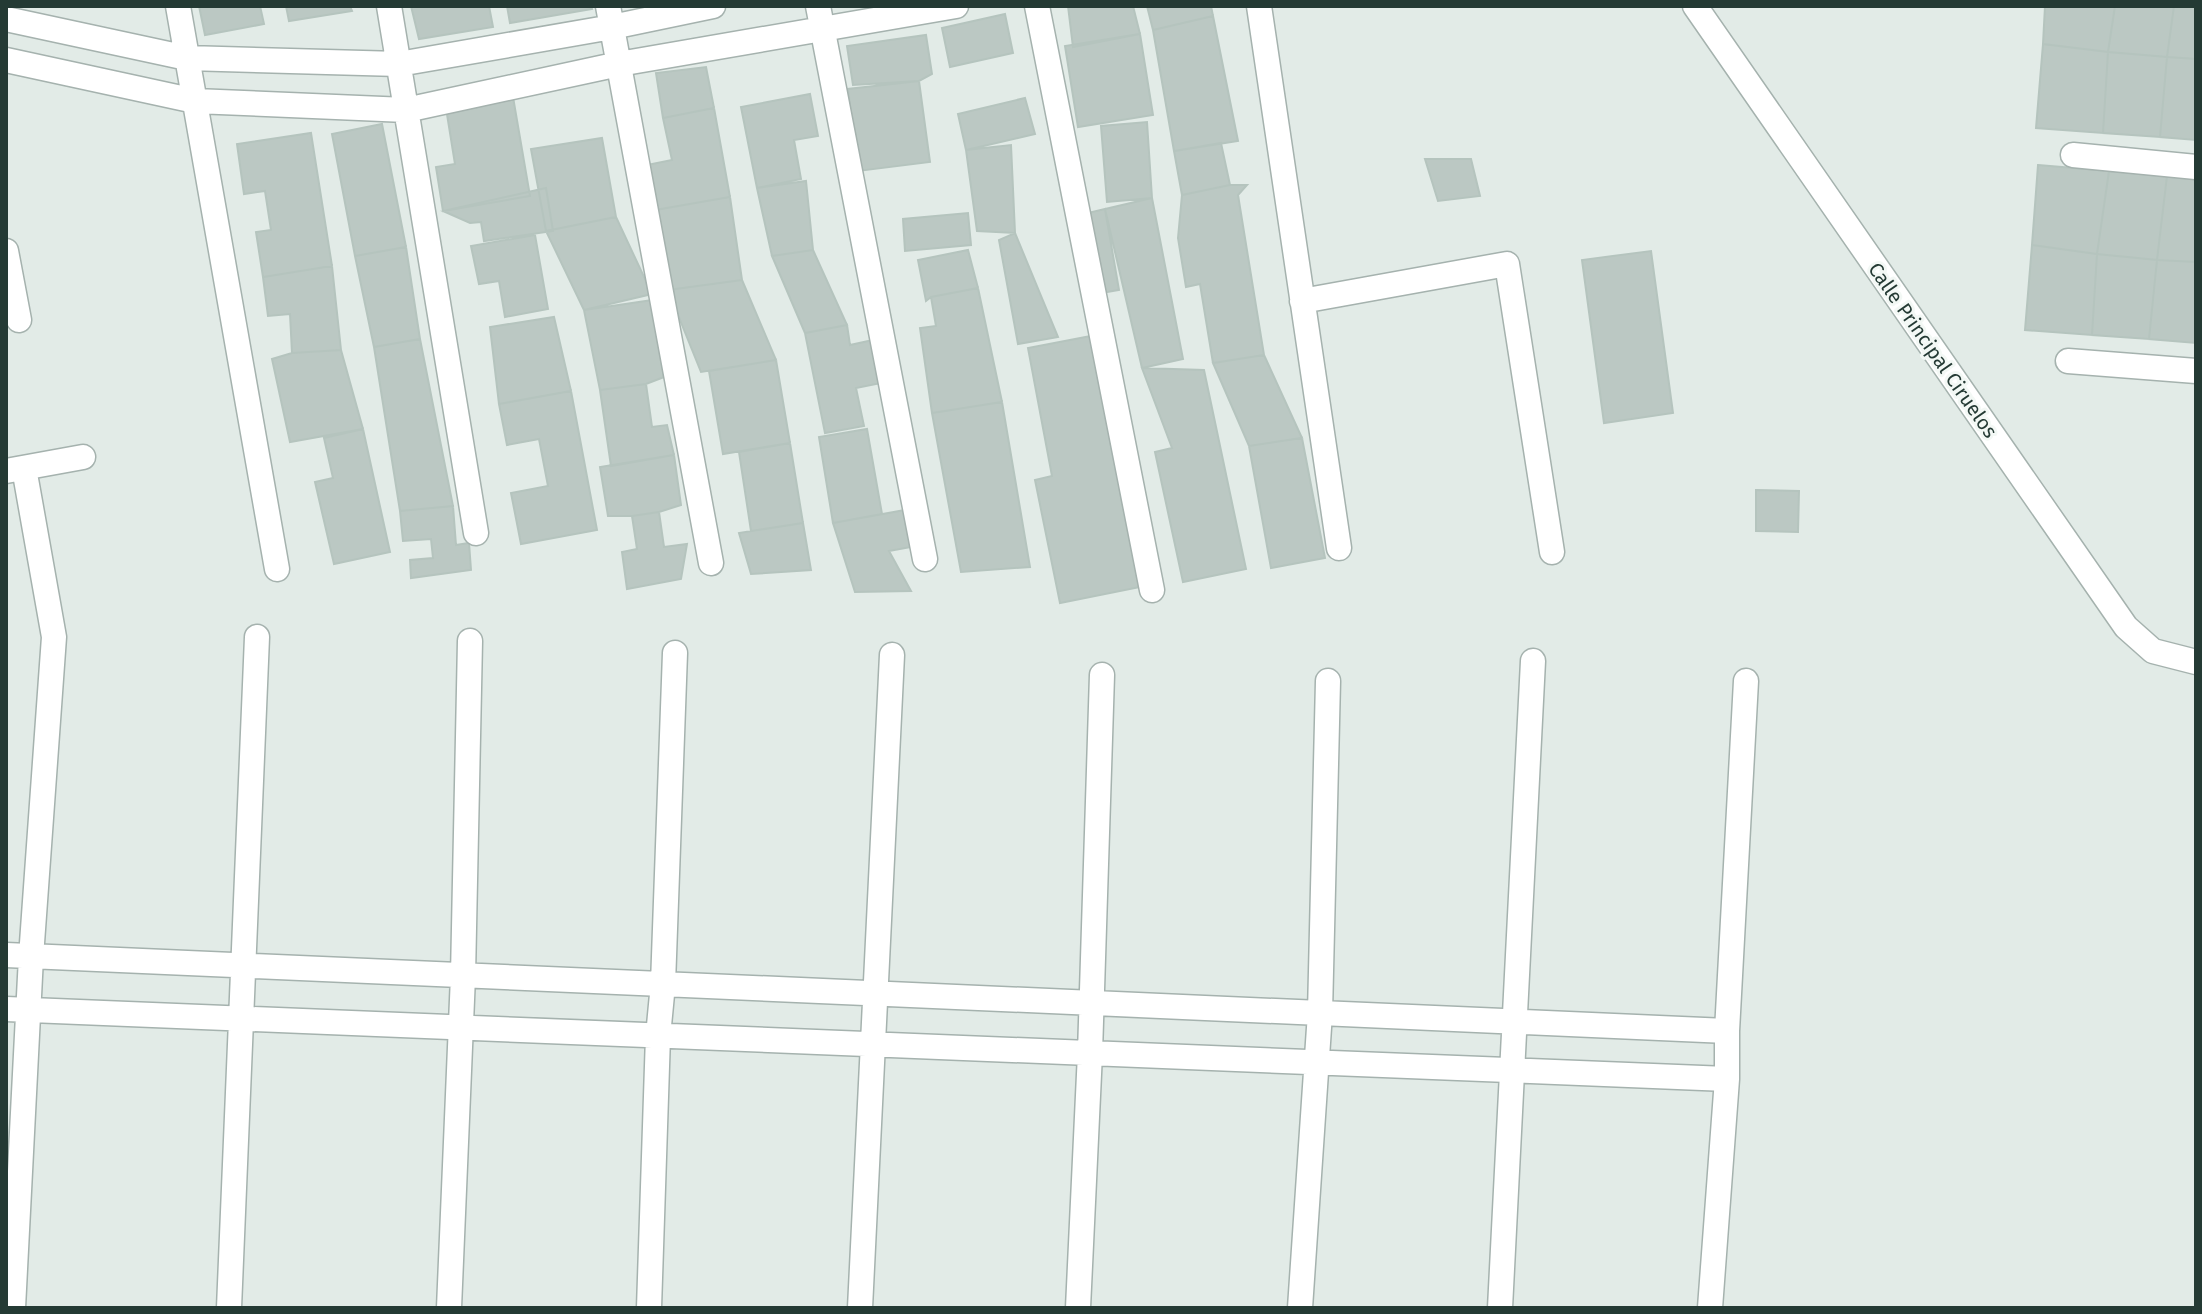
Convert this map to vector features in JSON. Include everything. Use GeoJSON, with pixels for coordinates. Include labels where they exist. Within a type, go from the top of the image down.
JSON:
{"type":"FeatureCollection","features":[{"type":"Feature","properties":{"kind":"street"},"geometry":{"type":"LineString","coordinates":[[178,6],[277,569]]}},
{"type":"Feature","properties":{"kind":"street"},"geometry":{"type":"LineString","coordinates":[[389,6],[476,533]]}},
{"type":"Feature","properties":{"kind":"street"},"geometry":{"type":"LineString","coordinates":[[6,19],[187,58],[399,64],[610,16],[713,6]]}},
{"type":"Feature","properties":{"kind":"street"},"geometry":{"type":"LineString","coordinates":[[6,60],[195,101],[406,110],[821,18],[956,6]]}},
{"type":"Feature","properties":{"kind":"street"},"geometry":{"type":"LineString","coordinates":[[1037,6],[1152,590]]}},
{"type":"Feature","properties":{"kind":"street"},"geometry":{"type":"LineString","coordinates":[[1259,6],[1339,548]]}},
{"type":"Feature","properties":{"kind":"street","name":"Calle Principal Ciruelos"},"geometry":{"type":"LineString","coordinates":[[1695,6],[2126,627],[2153,651],[2196,662]]}},
{"type":"Feature","properties":{"kind":"street"},"geometry":{"type":"LineString","coordinates":[[610,16],[711,563]]}},
{"type":"Feature","properties":{"kind":"street"},"geometry":{"type":"LineString","coordinates":[[821,18],[925,559]]}},
{"type":"Feature","properties":{"kind":"street"},"geometry":{"type":"LineString","coordinates":[[2073,155],[2196,167]]}},
{"type":"Feature","properties":{"kind":"street"},"geometry":{"type":"LineString","coordinates":[[6,251],[19,320]]}},
{"type":"Feature","properties":{"kind":"street"},"geometry":{"type":"LineString","coordinates":[[1302,301],[1507,264],[1552,552]]}},
{"type":"Feature","properties":{"kind":"street"},"geometry":{"type":"LineString","coordinates":[[2068,361],[2196,371]]}},
{"type":"Feature","properties":{"kind":"street"},"geometry":{"type":"LineString","coordinates":[[13,1308],[17,1010],[31,957],[54,637],[15,469],[83,457]]}},
{"type":"Feature","properties":{"kind":"street"},"geometry":{"type":"LineString","coordinates":[[229,1308],[257,637]]}},
{"type":"Feature","properties":{"kind":"street"},"geometry":{"type":"LineString","coordinates":[[449,1308],[463,976],[470,641]]}},
{"type":"Feature","properties":{"kind":"street"},"geometry":{"type":"LineString","coordinates":[[649,1308],[675,653]]}},
{"type":"Feature","properties":{"kind":"street"},"geometry":{"type":"LineString","coordinates":[[860,1308],[892,655]]}},
{"type":"Feature","properties":{"kind":"street"},"geometry":{"type":"LineString","coordinates":[[1500,1308],[1533,661]]}},
{"type":"Feature","properties":{"kind":"street"},"geometry":{"type":"LineString","coordinates":[[1078,1308],[1092,1003],[1102,675]]}},
{"type":"Feature","properties":{"kind":"street"},"geometry":{"type":"LineString","coordinates":[[1300,1308],[1320,1013],[1328,681]]}},
{"type":"Feature","properties":{"kind":"street"},"geometry":{"type":"LineString","coordinates":[[1710,1308],[1727,1079],[1746,681]]}},
{"type":"Feature","properties":{"kind":"street"},"geometry":{"type":"LineString","coordinates":[[6,955],[1727,1031]]}},
{"type":"Feature","properties":{"kind":"street"},"geometry":{"type":"LineString","coordinates":[[17,1010],[1727,1079]]}},
{"type":"Feature","properties":{"kind":"building"},"geometry":{"type":"Polygon","coordinates":[[[199,6],[260,6],[264,24],[205,35],[199,6]]]}},
{"type":"Feature","properties":{"kind":"building"},"geometry":{"type":"Polygon","coordinates":[[[286,6],[350,6],[352,11],[289,21],[286,6]]]}},
{"type":"Feature","properties":{"kind":"building"},"geometry":{"type":"Polygon","coordinates":[[[411,6],[489,6],[493,27],[419,39],[411,6]]]}},
{"type":"Feature","properties":{"kind":"building"},"geometry":{"type":"Polygon","coordinates":[[[507,6],[591,6],[592,9],[510,23],[507,6]]]}},
{"type":"Feature","properties":{"kind":"building"},"geometry":{"type":"Polygon","coordinates":[[[1068,6],[1133,6],[1140,34],[1073,47],[1068,6]]]}},
{"type":"Feature","properties":{"kind":"building"},"geometry":{"type":"Polygon","coordinates":[[[1147,6],[1211,6],[1213,16],[1153,30],[1147,6]]]}},
{"type":"Feature","properties":{"kind":"building"},"geometry":{"type":"Polygon","coordinates":[[[2045,6],[2115,6],[2108,52],[2043,44],[2045,6]]]}},
{"type":"Feature","properties":{"kind":"building"},"geometry":{"type":"Polygon","coordinates":[[[2115,6],[2174,6],[2167,57],[2108,52],[2115,6]]]}},
{"type":"Feature","properties":{"kind":"building"},"geometry":{"type":"Polygon","coordinates":[[[2174,6],[2196,6],[2196,59],[2167,57],[2174,6]]]}},
{"type":"Feature","properties":{"kind":"building"},"geometry":{"type":"Polygon","coordinates":[[[1005,14],[1013,53],[950,67],[942,28],[1005,14]]]}},
{"type":"Feature","properties":{"kind":"building"},"geometry":{"type":"Polygon","coordinates":[[[1213,16],[1238,141],[1174,151],[1153,30],[1213,16]]]}},
{"type":"Feature","properties":{"kind":"building"},"geometry":{"type":"Polygon","coordinates":[[[1140,34],[1153,115],[1078,127],[1065,46],[1140,34]]]}},
{"type":"Feature","properties":{"kind":"building"},"geometry":{"type":"Polygon","coordinates":[[[926,35],[932,74],[919,81],[853,85],[847,46],[926,35]]]}},
{"type":"Feature","properties":{"kind":"building"},"geometry":{"type":"Polygon","coordinates":[[[2043,44],[2108,52],[2103,133],[2036,128],[2043,44]]]}},
{"type":"Feature","properties":{"kind":"building"},"geometry":{"type":"Polygon","coordinates":[[[2108,52],[2167,57],[2160,137],[2103,133],[2108,52]]]}},
{"type":"Feature","properties":{"kind":"building"},"geometry":{"type":"Polygon","coordinates":[[[2167,57],[2196,59],[2196,140],[2160,137],[2167,57]]]}},
{"type":"Feature","properties":{"kind":"building"},"geometry":{"type":"Polygon","coordinates":[[[706,67],[714,108],[663,118],[656,73],[706,67]]]}},
{"type":"Feature","properties":{"kind":"building"},"geometry":{"type":"Polygon","coordinates":[[[919,81],[930,162],[858,171],[848,89],[919,81]]]}},
{"type":"Feature","properties":{"kind":"building"},"geometry":{"type":"Polygon","coordinates":[[[810,94],[818,136],[794,140],[801,179],[757,188],[741,107],[810,94]]]}},
{"type":"Feature","properties":{"kind":"building"},"geometry":{"type":"Polygon","coordinates":[[[513,97],[530,196],[443,211],[436,167],[455,164],[446,108],[513,97]]]}},
{"type":"Feature","properties":{"kind":"building"},"geometry":{"type":"Polygon","coordinates":[[[1025,98],[1035,134],[966,150],[958,114],[1025,98]]]}},
{"type":"Feature","properties":{"kind":"building"},"geometry":{"type":"Polygon","coordinates":[[[714,108],[730,197],[655,210],[647,165],[672,160],[663,118],[714,108]]]}},
{"type":"Feature","properties":{"kind":"building"},"geometry":{"type":"Polygon","coordinates":[[[1147,122],[1152,198],[1107,202],[1101,126],[1147,122]]]}},
{"type":"Feature","properties":{"kind":"building"},"geometry":{"type":"Polygon","coordinates":[[[382,124],[406,247],[355,256],[332,134],[382,124]]]}},
{"type":"Feature","properties":{"kind":"building"},"geometry":{"type":"Polygon","coordinates":[[[311,133],[332,266],[263,277],[256,232],[271,230],[265,191],[244,194],[237,144],[311,133]]]}},
{"type":"Feature","properties":{"kind":"building"},"geometry":{"type":"Polygon","coordinates":[[[602,138],[616,217],[546,231],[531,149],[602,138]]]}},
{"type":"Feature","properties":{"kind":"building"},"geometry":{"type":"Polygon","coordinates":[[[1221,143],[1230,185],[1182,195],[1174,151],[1221,143]]]}},
{"type":"Feature","properties":{"kind":"building"},"geometry":{"type":"Polygon","coordinates":[[[1011,145],[1015,233],[977,231],[966,150],[1011,145]]]}},
{"type":"Feature","properties":{"kind":"building"},"geometry":{"type":"Polygon","coordinates":[[[1425,159],[1471,159],[1480,196],[1438,201],[1425,159]]]}},
{"type":"Feature","properties":{"kind":"building"},"geometry":{"type":"Polygon","coordinates":[[[2038,165],[2109,171],[2097,254],[2032,245],[2038,165]]]}},
{"type":"Feature","properties":{"kind":"building"},"geometry":{"type":"Polygon","coordinates":[[[2109,171],[2167,176],[2157,260],[2097,254],[2109,171]]]}},
{"type":"Feature","properties":{"kind":"building"},"geometry":{"type":"Polygon","coordinates":[[[2167,176],[2196,178],[2196,262],[2157,260],[2167,176]]]}},
{"type":"Feature","properties":{"kind":"building"},"geometry":{"type":"Polygon","coordinates":[[[806,181],[813,250],[772,256],[757,188],[806,181]]]}},
{"type":"Feature","properties":{"kind":"building"},"geometry":{"type":"Polygon","coordinates":[[[1230,185],[1247,185],[1238,195],[1264,355],[1213,363],[1200,284],[1186,287],[1178,238],[1182,195],[1230,185]]]}},
{"type":"Feature","properties":{"kind":"building"},"geometry":{"type":"Polygon","coordinates":[[[546,188],[553,231],[484,241],[481,222],[470,223],[443,211],[546,188]]]}},
{"type":"Feature","properties":{"kind":"building"},"geometry":{"type":"Polygon","coordinates":[[[730,197],[742,280],[668,290],[655,210],[730,197]]]}},
{"type":"Feature","properties":{"kind":"building"},"geometry":{"type":"Polygon","coordinates":[[[1152,198],[1183,359],[1142,368],[1105,209],[1152,198]]]}},
{"type":"Feature","properties":{"kind":"building"},"geometry":{"type":"Polygon","coordinates":[[[1105,209],[1119,290],[1101,293],[1088,213],[1105,209]]]}},
{"type":"Feature","properties":{"kind":"building"},"geometry":{"type":"Polygon","coordinates":[[[968,213],[971,245],[905,251],[903,219],[968,213]]]}},
{"type":"Feature","properties":{"kind":"building"},"geometry":{"type":"Polygon","coordinates":[[[616,217],[652,294],[584,310],[546,231],[616,217]]]}},
{"type":"Feature","properties":{"kind":"building"},"geometry":{"type":"Polygon","coordinates":[[[1015,233],[1058,337],[1018,344],[999,240],[1015,233]]]}},
{"type":"Feature","properties":{"kind":"building"},"geometry":{"type":"Polygon","coordinates":[[[535,235],[548,309],[505,317],[499,281],[479,284],[471,246],[535,235]]]}},
{"type":"Feature","properties":{"kind":"building"},"geometry":{"type":"Polygon","coordinates":[[[2032,245],[2097,254],[2092,335],[2025,330],[2032,245]]]}},
{"type":"Feature","properties":{"kind":"building"},"geometry":{"type":"Polygon","coordinates":[[[406,247],[420,339],[374,347],[355,256],[406,247]]]}},
{"type":"Feature","properties":{"kind":"building"},"geometry":{"type":"Polygon","coordinates":[[[813,250],[847,325],[805,333],[772,256],[813,250]]]}},
{"type":"Feature","properties":{"kind":"building"},"geometry":{"type":"Polygon","coordinates":[[[968,250],[978,288],[931,297],[926,301],[918,260],[968,250]]]}},
{"type":"Feature","properties":{"kind":"building"},"geometry":{"type":"Polygon","coordinates":[[[1651,251],[1673,413],[1604,423],[1582,260],[1651,251]]]}},
{"type":"Feature","properties":{"kind":"building"},"geometry":{"type":"Polygon","coordinates":[[[2097,254],[2157,260],[2149,339],[2092,335],[2097,254]]]}},
{"type":"Feature","properties":{"kind":"building"},"geometry":{"type":"Polygon","coordinates":[[[2157,260],[2196,262],[2196,343],[2149,339],[2157,260]]]}},
{"type":"Feature","properties":{"kind":"building"},"geometry":{"type":"Polygon","coordinates":[[[332,266],[341,350],[292,353],[290,314],[268,316],[263,277],[332,266]]]}},
{"type":"Feature","properties":{"kind":"building"},"geometry":{"type":"Polygon","coordinates":[[[742,280],[776,360],[701,372],[668,290],[742,280]]]}},
{"type":"Feature","properties":{"kind":"building"},"geometry":{"type":"Polygon","coordinates":[[[978,288],[1002,402],[932,413],[920,328],[936,326],[931,297],[978,288]]]}},
{"type":"Feature","properties":{"kind":"building"},"geometry":{"type":"Polygon","coordinates":[[[653,300],[664,377],[646,384],[600,390],[584,310],[653,300]]]}},
{"type":"Feature","properties":{"kind":"building"},"geometry":{"type":"Polygon","coordinates":[[[554,317],[571,391],[499,404],[490,327],[554,317]]]}},
{"type":"Feature","properties":{"kind":"building"},"geometry":{"type":"Polygon","coordinates":[[[847,325],[850,345],[873,340],[881,383],[856,388],[864,426],[825,433],[805,333],[847,325]]]}},
{"type":"Feature","properties":{"kind":"building"},"geometry":{"type":"Polygon","coordinates":[[[1091,336],[1140,587],[1060,603],[1035,480],[1052,476],[1028,348],[1091,336]]]}},
{"type":"Feature","properties":{"kind":"building"},"geometry":{"type":"Polygon","coordinates":[[[420,339],[453,506],[400,511],[374,347],[420,339]]]}},
{"type":"Feature","properties":{"kind":"building"},"geometry":{"type":"Polygon","coordinates":[[[341,350],[363,429],[290,442],[272,359],[292,353],[341,350]]]}},
{"type":"Feature","properties":{"kind":"building"},"geometry":{"type":"Polygon","coordinates":[[[1264,355],[1302,438],[1249,446],[1213,363],[1264,355]]]}},
{"type":"Feature","properties":{"kind":"building"},"geometry":{"type":"Polygon","coordinates":[[[776,360],[790,443],[723,454],[709,371],[776,360]]]}},
{"type":"Feature","properties":{"kind":"building"},"geometry":{"type":"Polygon","coordinates":[[[1142,368],[1204,370],[1246,569],[1183,582],[1155,452],[1172,448],[1142,368]]]}},
{"type":"Feature","properties":{"kind":"building"},"geometry":{"type":"Polygon","coordinates":[[[646,384],[652,427],[667,425],[674,455],[611,466],[600,390],[646,384]]]}},
{"type":"Feature","properties":{"kind":"building"},"geometry":{"type":"Polygon","coordinates":[[[571,391],[597,530],[521,544],[511,493],[548,486],[539,439],[507,445],[499,404],[571,391]]]}},
{"type":"Feature","properties":{"kind":"building"},"geometry":{"type":"Polygon","coordinates":[[[1002,402],[1030,567],[961,572],[932,413],[1002,402]]]}},
{"type":"Feature","properties":{"kind":"building"},"geometry":{"type":"Polygon","coordinates":[[[363,429],[390,552],[334,564],[315,482],[333,478],[324,438],[363,429]]]}},
{"type":"Feature","properties":{"kind":"building"},"geometry":{"type":"Polygon","coordinates":[[[867,429],[882,514],[833,523],[819,437],[867,429]]]}},
{"type":"Feature","properties":{"kind":"building"},"geometry":{"type":"Polygon","coordinates":[[[1302,438],[1325,558],[1271,568],[1249,446],[1302,438]]]}},
{"type":"Feature","properties":{"kind":"building"},"geometry":{"type":"Polygon","coordinates":[[[790,443],[803,523],[751,531],[739,452],[790,443]]]}},
{"type":"Feature","properties":{"kind":"building"},"geometry":{"type":"Polygon","coordinates":[[[674,455],[681,505],[659,512],[608,516],[600,467],[674,455]]]}},
{"type":"Feature","properties":{"kind":"building"},"geometry":{"type":"Polygon","coordinates":[[[1756,490],[1799,491],[1798,532],[1756,531],[1756,490]]]}},
{"type":"Feature","properties":{"kind":"building"},"geometry":{"type":"Polygon","coordinates":[[[453,506],[456,545],[469,543],[471,570],[411,578],[410,560],[433,558],[431,539],[403,541],[400,511],[453,506]]]}},
{"type":"Feature","properties":{"kind":"building"},"geometry":{"type":"Polygon","coordinates":[[[905,510],[911,547],[889,551],[911,591],[855,592],[833,523],[905,510]]]}},
{"type":"Feature","properties":{"kind":"building"},"geometry":{"type":"Polygon","coordinates":[[[659,512],[664,547],[687,544],[681,579],[627,589],[622,552],[637,549],[632,516],[659,512]]]}},
{"type":"Feature","properties":{"kind":"building"},"geometry":{"type":"Polygon","coordinates":[[[803,523],[811,570],[751,574],[739,533],[803,523]]]}}]}
